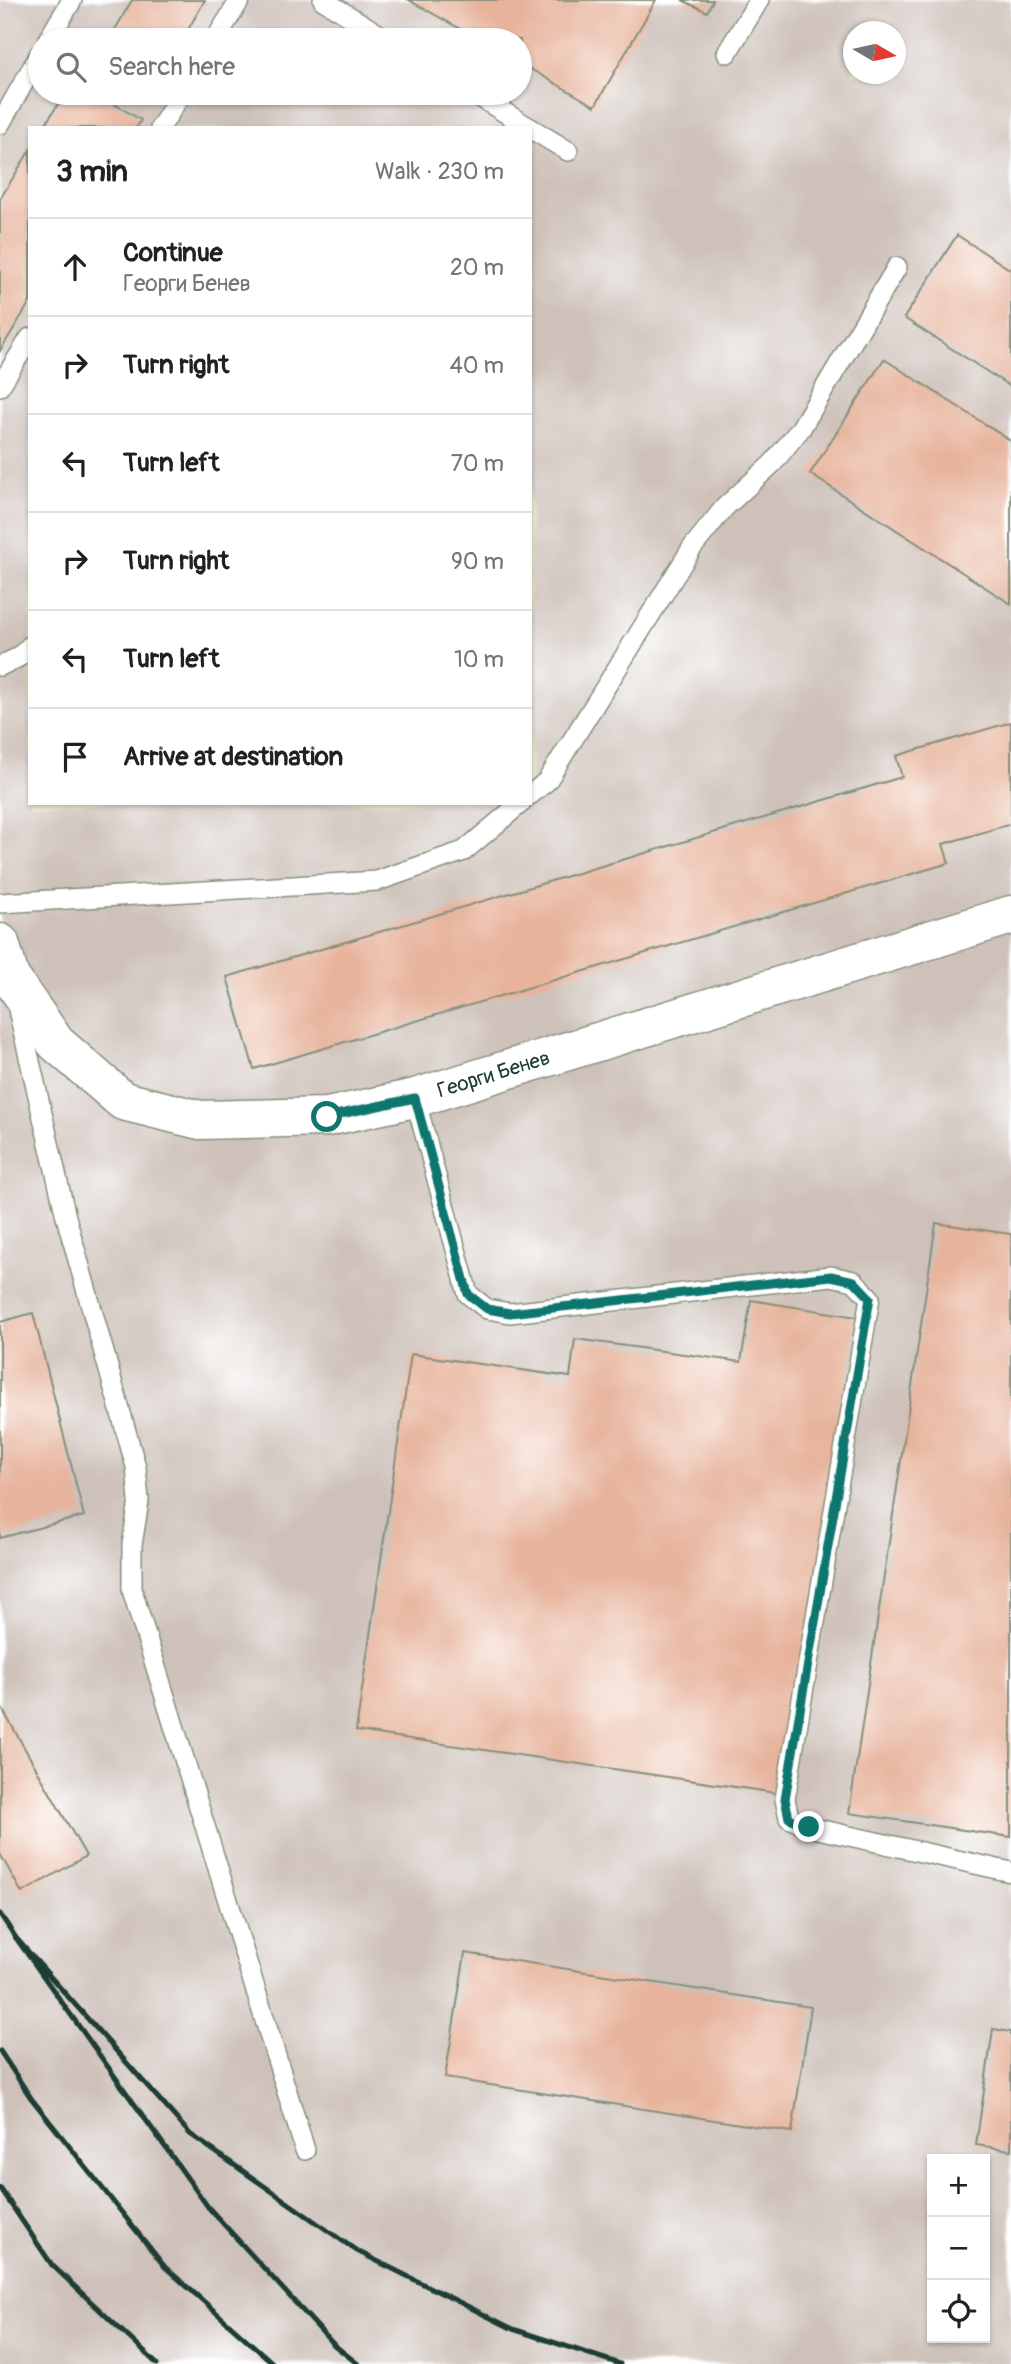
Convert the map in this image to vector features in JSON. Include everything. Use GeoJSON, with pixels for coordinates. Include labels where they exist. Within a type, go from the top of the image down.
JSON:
{"type":"FeatureCollection","features":[{"type":"Feature","properties":{"kind":"street","name":"Георги Бенев"},"geometry":{"type":"LineString","coordinates":[[5,960],[55,1043],[123,1101],[200,1120],[327,1117],[415,1098],[1011,915]]}},
{"type":"Feature","properties":{"kind":"lane"},"geometry":{"type":"LineString","coordinates":[[55,28],[72,0]]}},
{"type":"Feature","properties":{"kind":"lane"},"geometry":{"type":"LineString","coordinates":[[222,28],[240,0]]}},
{"type":"Feature","properties":{"kind":"lane"},"geometry":{"type":"LineString","coordinates":[[323,0],[368,28]]}},
{"type":"Feature","properties":{"kind":"lane"},"geometry":{"type":"LineString","coordinates":[[727,54],[759,0]]}},
{"type":"Feature","properties":{"kind":"lane"},"geometry":{"type":"LineString","coordinates":[[0,124],[28,75]]}},
{"type":"Feature","properties":{"kind":"lane"},"geometry":{"type":"LineString","coordinates":[[161,126],[174,105]]}},
{"type":"Feature","properties":{"kind":"lane"},"geometry":{"type":"LineString","coordinates":[[493,105],[527,126]]}},
{"type":"Feature","properties":{"kind":"lane"},"geometry":{"type":"LineString","coordinates":[[532,129],[568,151]]}},
{"type":"Feature","properties":{"kind":"lane"},"geometry":{"type":"LineString","coordinates":[[532,793],[547,781],[692,548],[724,508],[773,463],[801,428],[897,267]]}},
{"type":"Feature","properties":{"kind":"lane"},"geometry":{"type":"LineString","coordinates":[[0,386],[28,341]]}},
{"type":"Feature","properties":{"kind":"lane"},"geometry":{"type":"LineString","coordinates":[[0,666],[19,657],[28,648]]}},
{"type":"Feature","properties":{"kind":"lane"},"geometry":{"type":"LineString","coordinates":[[0,903],[377,881],[464,851],[519,805]]}},
{"type":"Feature","properties":{"kind":"lane"},"geometry":{"type":"LineString","coordinates":[[5,960],[66,1217],[136,1467],[139,1501],[132,1545],[132,1590],[305,2150]]}},
{"type":"Feature","properties":{"kind":"lane"},"geometry":{"type":"LineString","coordinates":[[415,1098],[468,1294],[487,1309],[510,1313],[831,1276],[854,1281],[870,1298],[785,1799],[789,1818],[809,1827],[1011,1872]]}},
{"type":"Feature","properties":{"kind":"shaded area"},"geometry":{"type":"Polygon","coordinates":[[[0,0],[1011,0],[1011,2364],[0,2364],[0,0]]]}},
{"type":"Feature","properties":{"kind":"building"},"geometry":{"type":"Polygon","coordinates":[[[132,0],[205,0],[189,28],[116,28],[132,0]]]}},
{"type":"Feature","properties":{"kind":"building"},"geometry":{"type":"Polygon","coordinates":[[[409,0],[656,0],[595,106],[532,70],[532,28],[459,28],[409,0]]]}},
{"type":"Feature","properties":{"kind":"building"},"geometry":{"type":"Polygon","coordinates":[[[682,0],[713,0],[707,12],[682,0]]]}},
{"type":"Feature","properties":{"kind":"building"},"geometry":{"type":"Polygon","coordinates":[[[57,105],[116,105],[141,120],[137,126],[44,126],[57,105]]]}},
{"type":"Feature","properties":{"kind":"building"},"geometry":{"type":"Polygon","coordinates":[[[28,153],[28,305],[0,351],[0,199],[28,153]]]}},
{"type":"Feature","properties":{"kind":"building"},"geometry":{"type":"Polygon","coordinates":[[[957,235],[1011,270],[1011,387],[904,318],[957,235]]]}},
{"type":"Feature","properties":{"kind":"building"},"geometry":{"type":"Polygon","coordinates":[[[884,359],[1011,441],[1011,604],[810,474],[884,359]]]}},
{"type":"Feature","properties":{"kind":"building"},"geometry":{"type":"Polygon","coordinates":[[[1011,722],[1011,824],[943,844],[949,863],[254,1069],[227,977],[902,777],[896,756],[1011,722]]]}},
{"type":"Feature","properties":{"kind":"building"},"geometry":{"type":"Polygon","coordinates":[[[936,1223],[1011,1234],[1011,1837],[849,1813],[936,1223]]]}},
{"type":"Feature","properties":{"kind":"building"},"geometry":{"type":"Polygon","coordinates":[[[751,1300],[857,1317],[783,1794],[356,1731],[411,1354],[570,1377],[575,1339],[741,1362],[751,1300]]]}},
{"type":"Feature","properties":{"kind":"building"},"geometry":{"type":"Polygon","coordinates":[[[33,1313],[84,1516],[0,1538],[0,1322],[33,1313]]]}},
{"type":"Feature","properties":{"kind":"building"},"geometry":{"type":"Polygon","coordinates":[[[0,1705],[86,1856],[22,1893],[0,1854],[0,1705]]]}},
{"type":"Feature","properties":{"kind":"building"},"geometry":{"type":"Polygon","coordinates":[[[465,1953],[811,2007],[792,2132],[445,2078],[465,1953]]]}},
{"type":"Feature","properties":{"kind":"building"},"geometry":{"type":"Polygon","coordinates":[[[993,2029],[1011,2032],[1011,2150],[976,2145],[993,2029]]]}},
{"type":"Feature","properties":{"kind":"railway"},"geometry":{"type":"LineString","coordinates":[[0,1914],[16,1938]]}},
{"type":"Feature","properties":{"kind":"railway"},"geometry":{"type":"LineString","coordinates":[[358,2364],[334,2345],[208,2207],[16,1938],[190,2134],[357,2251],[513,2329],[620,2364]]}},
{"type":"Feature","properties":{"kind":"railway"},"geometry":{"type":"LineString","coordinates":[[0,2051],[31,2098],[165,2267],[274,2364]]}},
{"type":"Feature","properties":{"kind":"railway"},"geometry":{"type":"LineString","coordinates":[[0,2188],[52,2265],[157,2364]]}},
{"type":"Feature","properties":{"kind":"route"},"geometry":{"type":"LineString","coordinates":[[327,1117],[415,1098],[468,1294],[487,1309],[510,1313],[831,1276],[854,1281],[870,1298],[785,1799],[789,1818],[809,1827]]}}]}
